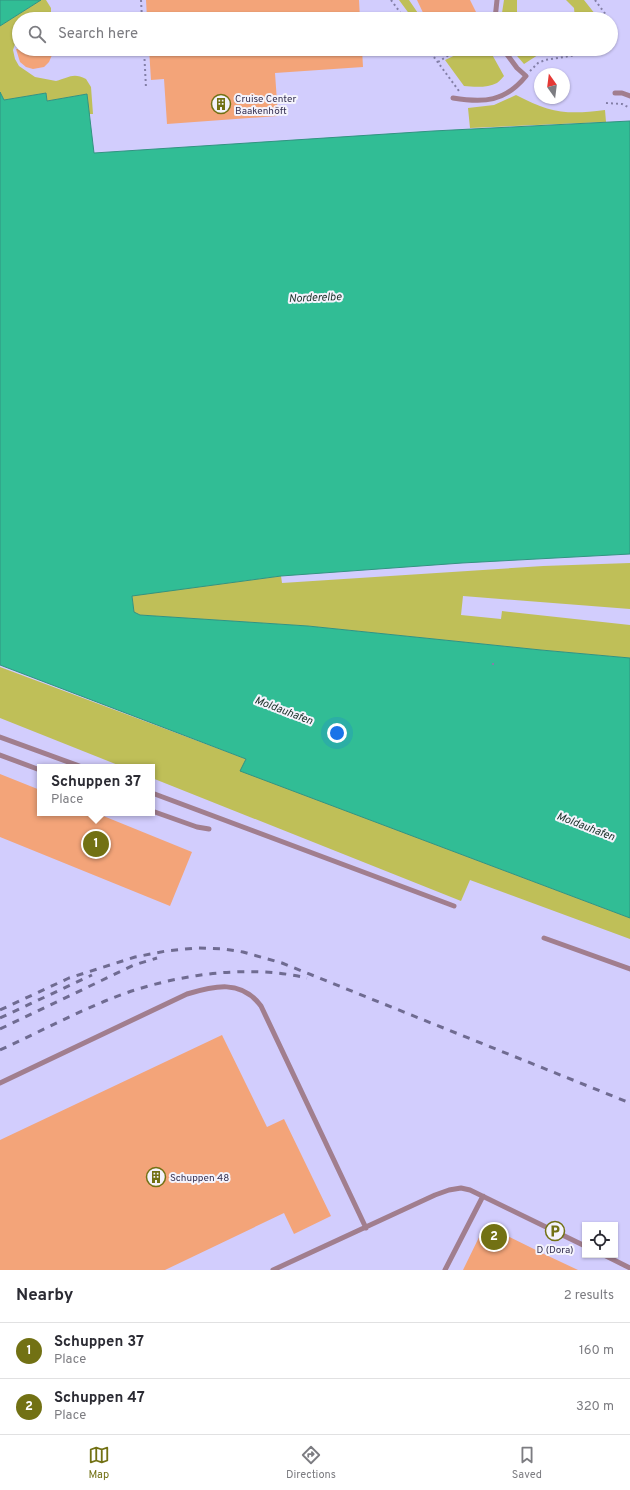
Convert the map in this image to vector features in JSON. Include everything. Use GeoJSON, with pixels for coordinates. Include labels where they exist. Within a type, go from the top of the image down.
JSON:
{"type":"FeatureCollection","features":[{"type":"Feature","properties":{"kind":"lane"},"geometry":{"type":"LineString","coordinates":[[496,12],[497,0]]}},
{"type":"Feature","properties":{"kind":"lane"},"geometry":{"type":"LineString","coordinates":[[453,98],[473,101],[492,99],[503,96],[515,88],[526,76],[517,68],[508,56]]}},
{"type":"Feature","properties":{"kind":"lane"},"geometry":{"type":"LineString","coordinates":[[615,93],[622,93],[630,96]]}},
{"type":"Feature","properties":{"kind":"lane"},"geometry":{"type":"LineString","coordinates":[[0,737],[74,764]]}},
{"type":"Feature","properties":{"kind":"lane"},"geometry":{"type":"LineString","coordinates":[[0,755],[37,769]]}},
{"type":"Feature","properties":{"kind":"lane"},"geometry":{"type":"LineString","coordinates":[[155,794],[454,906]]}},
{"type":"Feature","properties":{"kind":"lane"},"geometry":{"type":"LineString","coordinates":[[155,812],[197,827],[209,829]]}},
{"type":"Feature","properties":{"kind":"lane"},"geometry":{"type":"LineString","coordinates":[[544,938],[630,969]]}},
{"type":"Feature","properties":{"kind":"lane"},"geometry":{"type":"LineString","coordinates":[[0,1083],[187,994],[203,989],[217,987],[233,987],[245,990],[255,998],[261,1006],[366,1228]]}},
{"type":"Feature","properties":{"kind":"lane"},"geometry":{"type":"LineString","coordinates":[[273,1270],[435,1195],[461,1188],[483,1196],[582,1245]]}},
{"type":"Feature","properties":{"kind":"lane"},"geometry":{"type":"LineString","coordinates":[[446,1270],[483,1196]]}},
{"type":"Feature","properties":{"kind":"lane"},"geometry":{"type":"LineString","coordinates":[[610,1258],[630,1268]]}},
{"type":"Feature","properties":{"kind":"path"},"geometry":{"type":"LineString","coordinates":[[140,0],[141,12]]}},
{"type":"Feature","properties":{"kind":"path"},"geometry":{"type":"LineString","coordinates":[[391,0],[400,12]]}},
{"type":"Feature","properties":{"kind":"path"},"geometry":{"type":"LineString","coordinates":[[595,0],[604,12]]}},
{"type":"Feature","properties":{"kind":"path"},"geometry":{"type":"LineString","coordinates":[[144,56],[146,88]]}},
{"type":"Feature","properties":{"kind":"path"},"geometry":{"type":"LineString","coordinates":[[433,56],[459,92]]}},
{"type":"Feature","properties":{"kind":"path"},"geometry":{"type":"LineString","coordinates":[[438,62],[447,56]]}},
{"type":"Feature","properties":{"kind":"path"},"geometry":{"type":"LineString","coordinates":[[526,76],[533,67],[545,60],[570,56]]}},
{"type":"Feature","properties":{"kind":"path"},"geometry":{"type":"LineString","coordinates":[[606,103],[622,104],[630,108]]}},
{"type":"Feature","properties":{"kind":"shaded area"},"geometry":{"type":"Polygon","coordinates":[[[41,0],[46,0],[51,8],[51,12],[22,12],[41,0]]]}},
{"type":"Feature","properties":{"kind":"shaded area"},"geometry":{"type":"Polygon","coordinates":[[[399,0],[409,0],[417,12],[408,12],[399,0]]]}},
{"type":"Feature","properties":{"kind":"shaded area"},"geometry":{"type":"Polygon","coordinates":[[[504,0],[517,0],[517,12],[502,12],[504,0]]]}},
{"type":"Feature","properties":{"kind":"shaded area"},"geometry":{"type":"Polygon","coordinates":[[[566,0],[584,0],[593,12],[574,12],[574,8],[566,0]]]}},
{"type":"Feature","properties":{"kind":"shaded area"},"geometry":{"type":"Polygon","coordinates":[[[12,18],[12,56],[14,56],[19,66],[35,77],[56,81],[74,76],[86,79],[91,87],[93,114],[89,114],[87,94],[47,101],[46,93],[4,100],[0,92],[0,26],[12,18]]]}},
{"type":"Feature","properties":{"kind":"shaded area"},"geometry":{"type":"Polygon","coordinates":[[[453,56],[493,56],[504,76],[497,83],[489,86],[464,86],[445,60],[453,56]]]}},
{"type":"Feature","properties":{"kind":"shaded area"},"geometry":{"type":"Polygon","coordinates":[[[517,56],[536,56],[524,64],[517,56]]]}},
{"type":"Feature","properties":{"kind":"shaded area"},"geometry":{"type":"Polygon","coordinates":[[[516,95],[539,106],[559,111],[592,112],[605,110],[606,122],[470,128],[468,108],[494,105],[516,95]]]}},
{"type":"Feature","properties":{"kind":"shaded area"},"geometry":{"type":"Polygon","coordinates":[[[630,563],[630,609],[463,596],[461,615],[501,619],[502,611],[630,625],[630,658],[308,626],[140,615],[134,613],[132,595],[281,576],[282,583],[543,566],[630,563]]]}},
{"type":"Feature","properties":{"kind":"shaded area"},"geometry":{"type":"Polygon","coordinates":[[[0,667],[246,759],[241,771],[630,918],[630,939],[470,880],[461,901],[155,779],[155,764],[115,764],[0,718],[0,667]]]}},
{"type":"Feature","properties":{"kind":"water"},"geometry":{"type":"Polygon","coordinates":[[[0,0],[41,0],[22,12],[12,12],[12,18],[0,26],[0,0]]]}},
{"type":"Feature","properties":{"kind":"water"},"geometry":{"type":"Polygon","coordinates":[[[0,92],[4,100],[46,93],[47,101],[87,94],[94,153],[433,131],[630,121],[630,554],[462,563],[281,576],[132,596],[134,612],[140,615],[308,626],[630,658],[630,918],[240,771],[246,759],[0,665],[0,92]]]}},
{"type":"Feature","properties":{"kind":"building"},"geometry":{"type":"Polygon","coordinates":[[[146,0],[359,0],[360,12],[147,12],[146,0]]]}},
{"type":"Feature","properties":{"kind":"building"},"geometry":{"type":"Polygon","coordinates":[[[417,0],[470,0],[476,12],[423,12],[417,0]]]}},
{"type":"Feature","properties":{"kind":"building"},"geometry":{"type":"Polygon","coordinates":[[[18,56],[52,56],[49,62],[44,67],[33,69],[26,67],[20,62],[18,56]]]}},
{"type":"Feature","properties":{"kind":"building"},"geometry":{"type":"Polygon","coordinates":[[[149,56],[362,56],[363,67],[275,73],[278,116],[167,124],[164,79],[151,80],[149,56]]]}},
{"type":"Feature","properties":{"kind":"building"},"geometry":{"type":"Polygon","coordinates":[[[0,774],[37,789],[37,816],[103,816],[192,852],[170,906],[0,837],[0,774]]]}},
{"type":"Feature","properties":{"kind":"building","name":"Schuppen 48"},"geometry":{"type":"Polygon","coordinates":[[[222,1035],[267,1127],[284,1119],[331,1216],[294,1234],[284,1213],[165,1270],[0,1270],[0,1140],[222,1035]]]}},
{"type":"Feature","properties":{"kind":"building"},"geometry":{"type":"Polygon","coordinates":[[[485,1225],[544,1254],[578,1270],[463,1270],[485,1225]]]}},
{"type":"Feature","properties":{"kind":"railway"},"geometry":{"type":"LineString","coordinates":[[0,1010],[69,978],[135,957],[166,951],[196,948],[224,949],[243,952],[282,963],[630,1103]]}},
{"type":"Feature","properties":{"kind":"railway"},"geometry":{"type":"LineString","coordinates":[[0,1029],[134,965],[157,958]]}},
{"type":"Feature","properties":{"kind":"railway"},"geometry":{"type":"LineString","coordinates":[[0,1050],[105,1001],[128,992],[153,985],[205,974],[231,972],[283,974],[307,978]]}},
{"type":"Feature","properties":{"kind":"railway"},"geometry":{"type":"LineString","coordinates":[[0,1018],[92,975]]}},
{"type":"Feature","properties":{"kind":"place","name":"Cruise Center Baakenhöft"},"geometry":{"type":"Point","coordinates":[221,104]}},
{"type":"Feature","properties":{"kind":"place","name":"Schuppen 37"},"geometry":{"type":"Point","coordinates":[96,844]}},
{"type":"Feature","properties":{"kind":"place","name":"Schuppen 48"},"geometry":{"type":"Point","coordinates":[156,1177]}},
{"type":"Feature","properties":{"kind":"place","name":"D (Dora)"},"geometry":{"type":"Point","coordinates":[555,1231]}},
{"type":"Feature","properties":{"kind":"place","name":"Schuppen 47"},"geometry":{"type":"Point","coordinates":[494,1237]}},
{"type":"Feature","properties":{"kind":"water label","name":"Norderelbe"},"geometry":{"type":"Point","coordinates":[315,297]}},
{"type":"Feature","properties":{"kind":"water label","name":"Moldauhafen"},"geometry":{"type":"Point","coordinates":[284,710]}},
{"type":"Feature","properties":{"kind":"water label","name":"Moldauhafen"},"geometry":{"type":"Point","coordinates":[586,826]}}]}
